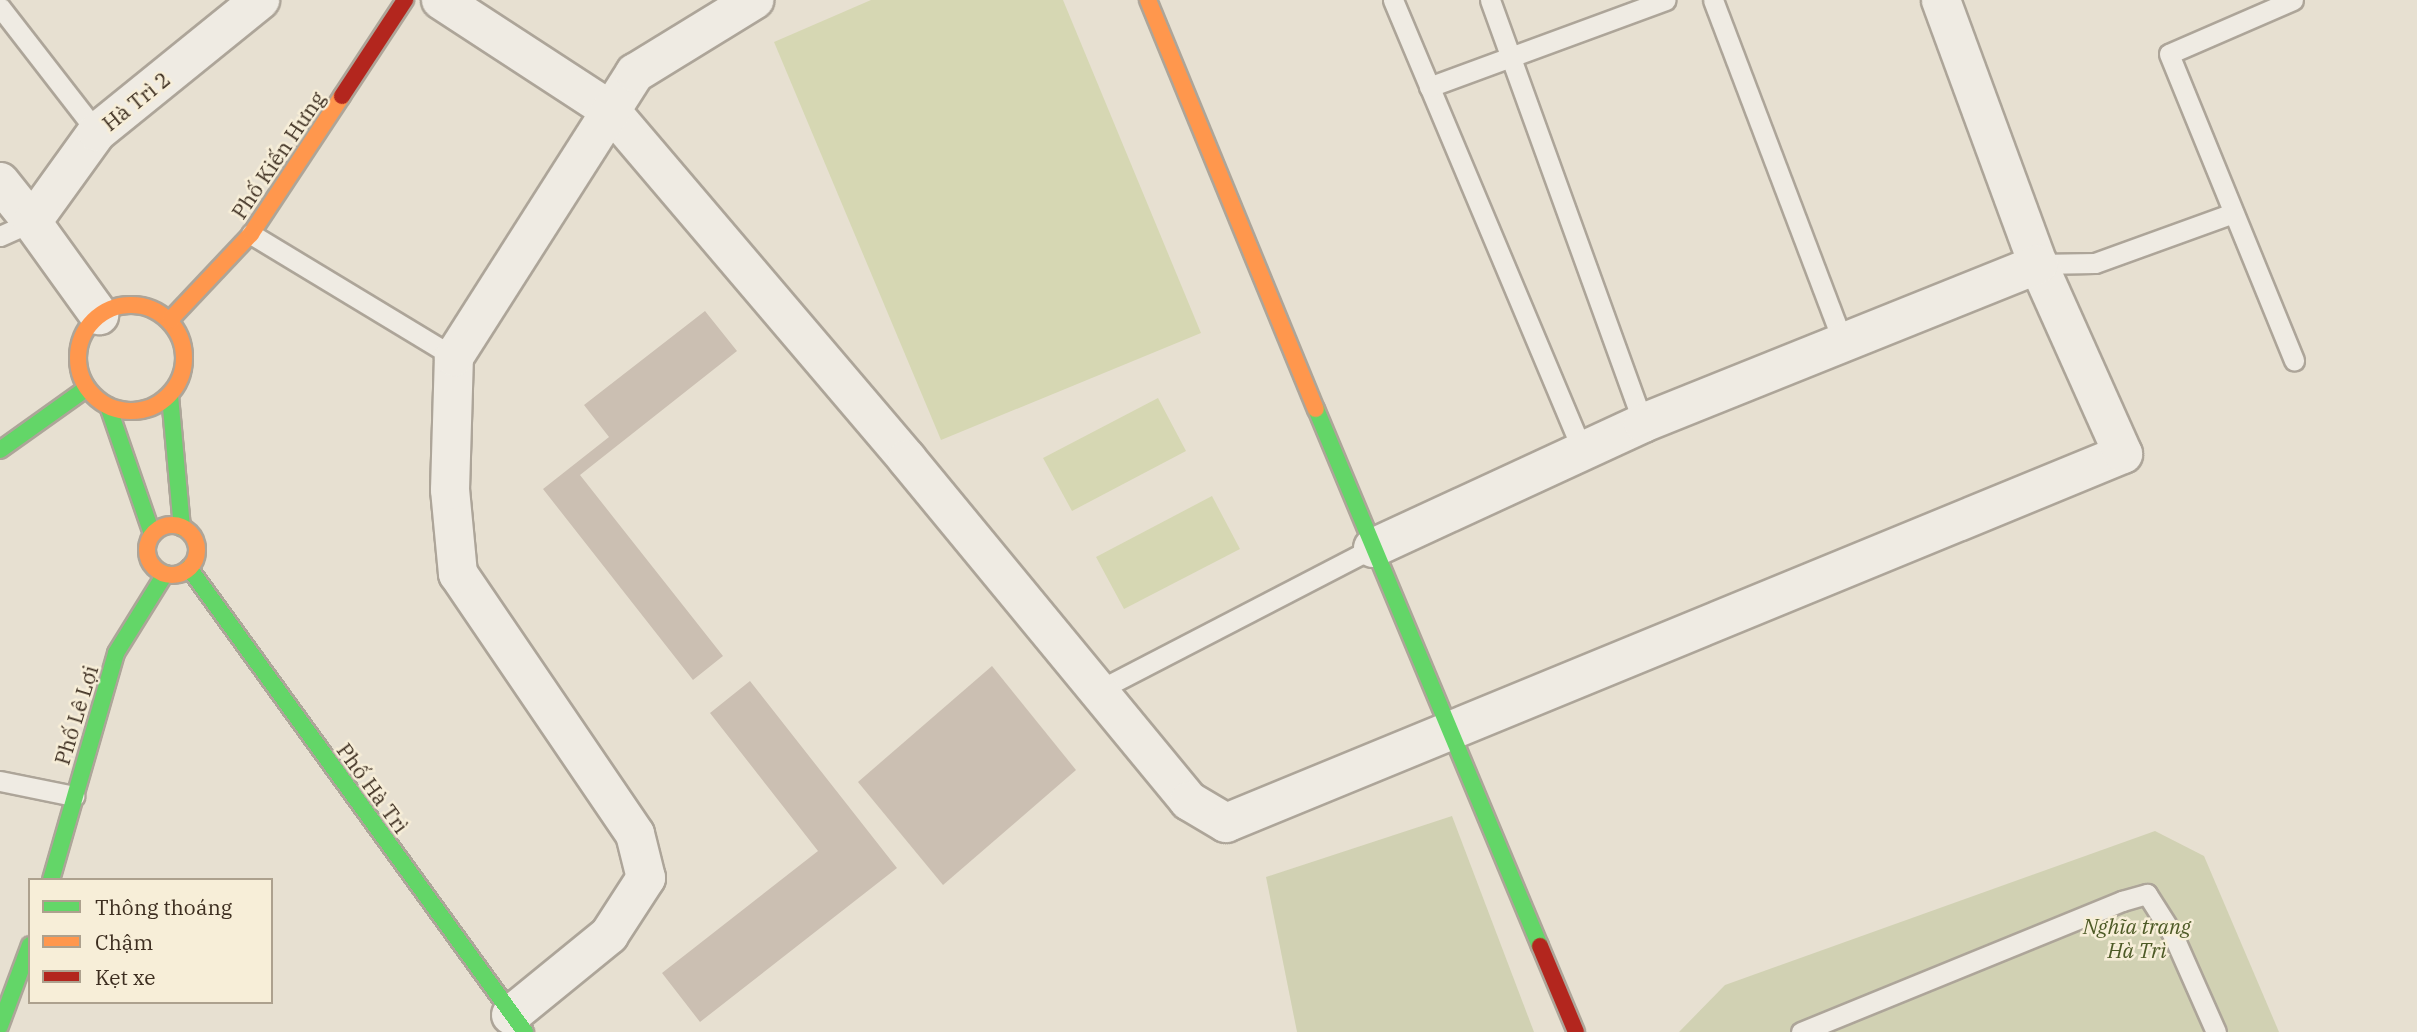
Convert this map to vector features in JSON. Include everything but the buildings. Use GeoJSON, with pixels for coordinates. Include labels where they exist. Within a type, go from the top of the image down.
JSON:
{"type":"FeatureCollection","features":[{"type":"Feature","properties":{"kind":"street","name":"Hà Trì 2"},"geometry":{"type":"LineString","coordinates":[[16,229],[97,132],[260,0]]}},
{"type":"Feature","properties":{"kind":"street","name":"Phố Kiến Hưng"},"geometry":{"type":"LineString","coordinates":[[170,320],[251,234],[405,0]]}},
{"type":"Feature","properties":{"kind":"street"},"geometry":{"type":"LineString","coordinates":[[441,0],[611,111],[898,466],[1097,691],[1189,800],[1227,823],[1332,777],[1450,734],[2123,454],[2038,264],[1941,0]]}},
{"type":"Feature","properties":{"kind":"street"},"geometry":{"type":"LineString","coordinates":[[518,1024],[609,935],[646,878],[635,834],[458,574],[450,490],[454,357],[635,74],[754,0]]}},
{"type":"Feature","properties":{"kind":"street"},"geometry":{"type":"LineString","coordinates":[[1148,0],[1450,734],[1576,1032]]}},
{"type":"Feature","properties":{"kind":"street"},"geometry":{"type":"LineString","coordinates":[[0,182],[16,229],[99,315]]}},
{"type":"Feature","properties":{"kind":"street"},"geometry":{"type":"LineString","coordinates":[[1373,548],[1643,423],[2038,264]]}},
{"type":"Feature","properties":{"kind":"street"},"geometry":{"type":"LineString","coordinates":[[143,305],[170,320],[180,336],[184,353],[183,371],[170,396],[151,407],[135,411],[108,406],[87,388],[80,373],[78,357],[87,327],[99,315],[112,307],[143,305]]}},
{"type":"Feature","properties":{"kind":"street"},"geometry":{"type":"LineString","coordinates":[[0,450],[87,388]]}},
{"type":"Feature","properties":{"kind":"street"},"geometry":{"type":"LineString","coordinates":[[170,396],[182,527]]}},
{"type":"Feature","properties":{"kind":"street"},"geometry":{"type":"LineString","coordinates":[[108,406],[152,534],[148,558],[165,574],[174,575],[188,568],[197,553],[193,537],[182,527],[166,525],[152,534]]}},
{"type":"Feature","properties":{"kind":"street","name":"Phố Hà Trì"},"geometry":{"type":"LineString","coordinates":[[188,568],[518,1024]]}},
{"type":"Feature","properties":{"kind":"street","name":"Phố Lê Lợi"},"geometry":{"type":"LineString","coordinates":[[52,878],[116,653],[165,574]]}},
{"type":"Feature","properties":{"kind":"street"},"geometry":{"type":"LineString","coordinates":[[0,1026],[28,950]]}},
{"type":"Feature","properties":{"kind":"lane"},"geometry":{"type":"LineString","coordinates":[[1393,0],[1582,450]]}},
{"type":"Feature","properties":{"kind":"lane"},"geometry":{"type":"LineString","coordinates":[[1490,0],[1643,423]]}},
{"type":"Feature","properties":{"kind":"lane"},"geometry":{"type":"LineString","coordinates":[[1429,87],[1665,0]]}},
{"type":"Feature","properties":{"kind":"lane"},"geometry":{"type":"LineString","coordinates":[[1713,0],[1843,343]]}},
{"type":"Feature","properties":{"kind":"lane"},"geometry":{"type":"LineString","coordinates":[[2293,0],[2169,54],[2294,361]]}},
{"type":"Feature","properties":{"kind":"lane"},"geometry":{"type":"LineString","coordinates":[[0,7],[97,132]]}},
{"type":"Feature","properties":{"kind":"lane"},"geometry":{"type":"LineString","coordinates":[[2038,264],[2095,263],[2233,213]]}},
{"type":"Feature","properties":{"kind":"lane"},"geometry":{"type":"LineString","coordinates":[[251,234],[454,357]]}},
{"type":"Feature","properties":{"kind":"lane"},"geometry":{"type":"LineString","coordinates":[[1097,691],[1373,548]]}},
{"type":"Feature","properties":{"kind":"lane"},"geometry":{"type":"LineString","coordinates":[[0,781],[74,796]]}},
{"type":"Feature","properties":{"kind":"lane"},"geometry":{"type":"LineString","coordinates":[[1801,1032],[2122,901],[2147,894],[2173,934],[2216,1032]]}},
{"type":"Feature","properties":{"kind":"green space"},"geometry":{"type":"Polygon","coordinates":[[[871,0],[1063,0],[1201,333],[941,440],[774,42],[871,0]]]}},
{"type":"Feature","properties":{"kind":"green space"},"geometry":{"type":"Polygon","coordinates":[[[1158,398],[1186,451],[1072,511],[1043,458],[1158,398]]]}},
{"type":"Feature","properties":{"kind":"green space"},"geometry":{"type":"Polygon","coordinates":[[[1212,496],[1240,549],[1124,609],[1096,557],[1212,496]]]}},
{"type":"Feature","properties":{"kind":"green space"},"geometry":{"type":"Polygon","coordinates":[[[1452,816],[1534,1032],[1297,1032],[1266,877],[1452,816]]]}},
{"type":"Feature","properties":{"kind":"green space","name":"Nghĩa trang Hà Trì"},"geometry":{"type":"Polygon","coordinates":[[[2155,831],[2204,856],[2279,1032],[1679,1032],[1725,985],[2155,831]]]}},
{"type":"Feature","properties":{"kind":"traffic: fast"},"geometry":{"type":"LineString","coordinates":[[0,450],[87,388]]}},
{"type":"Feature","properties":{"kind":"traffic: fast"},"geometry":{"type":"LineString","coordinates":[[170,396],[182,527]]}},
{"type":"Feature","properties":{"kind":"traffic: fast"},"geometry":{"type":"LineString","coordinates":[[108,406],[152,534]]}},
{"type":"Feature","properties":{"kind":"traffic: fast"},"geometry":{"type":"LineString","coordinates":[[1316,409],[1540,946]]}},
{"type":"Feature","properties":{"kind":"traffic: fast"},"geometry":{"type":"LineString","coordinates":[[189,568],[525,1032]]}},
{"type":"Feature","properties":{"kind":"traffic: fast"},"geometry":{"type":"LineString","coordinates":[[52,878],[116,653],[165,574]]}},
{"type":"Feature","properties":{"kind":"traffic: fast"},"geometry":{"type":"LineString","coordinates":[[0,1026],[28,950]]}},
{"type":"Feature","properties":{"kind":"traffic: slow"},"geometry":{"type":"LineString","coordinates":[[1148,0],[1316,409]]}},
{"type":"Feature","properties":{"kind":"traffic: slow"},"geometry":{"type":"LineString","coordinates":[[170,320],[251,234],[342,96]]}},
{"type":"Feature","properties":{"kind":"traffic: slow"},"geometry":{"type":"LineString","coordinates":[[131,305],[151,309],[169,320],[180,338],[184,358],[180,378],[169,396],[151,407],[131,411],[111,407],[93,396],[82,378],[78,358],[82,338],[93,320],[111,309],[131,305]]}},
{"type":"Feature","properties":{"kind":"traffic: slow"},"geometry":{"type":"LineString","coordinates":[[172,525],[189,533],[197,550],[189,567],[172,575],[155,567],[147,550],[155,533],[172,525]]}},
{"type":"Feature","properties":{"kind":"traffic: jam"},"geometry":{"type":"LineString","coordinates":[[342,96],[405,0]]}},
{"type":"Feature","properties":{"kind":"traffic: jam"},"geometry":{"type":"LineString","coordinates":[[1540,946],[1576,1032]]}}]}
